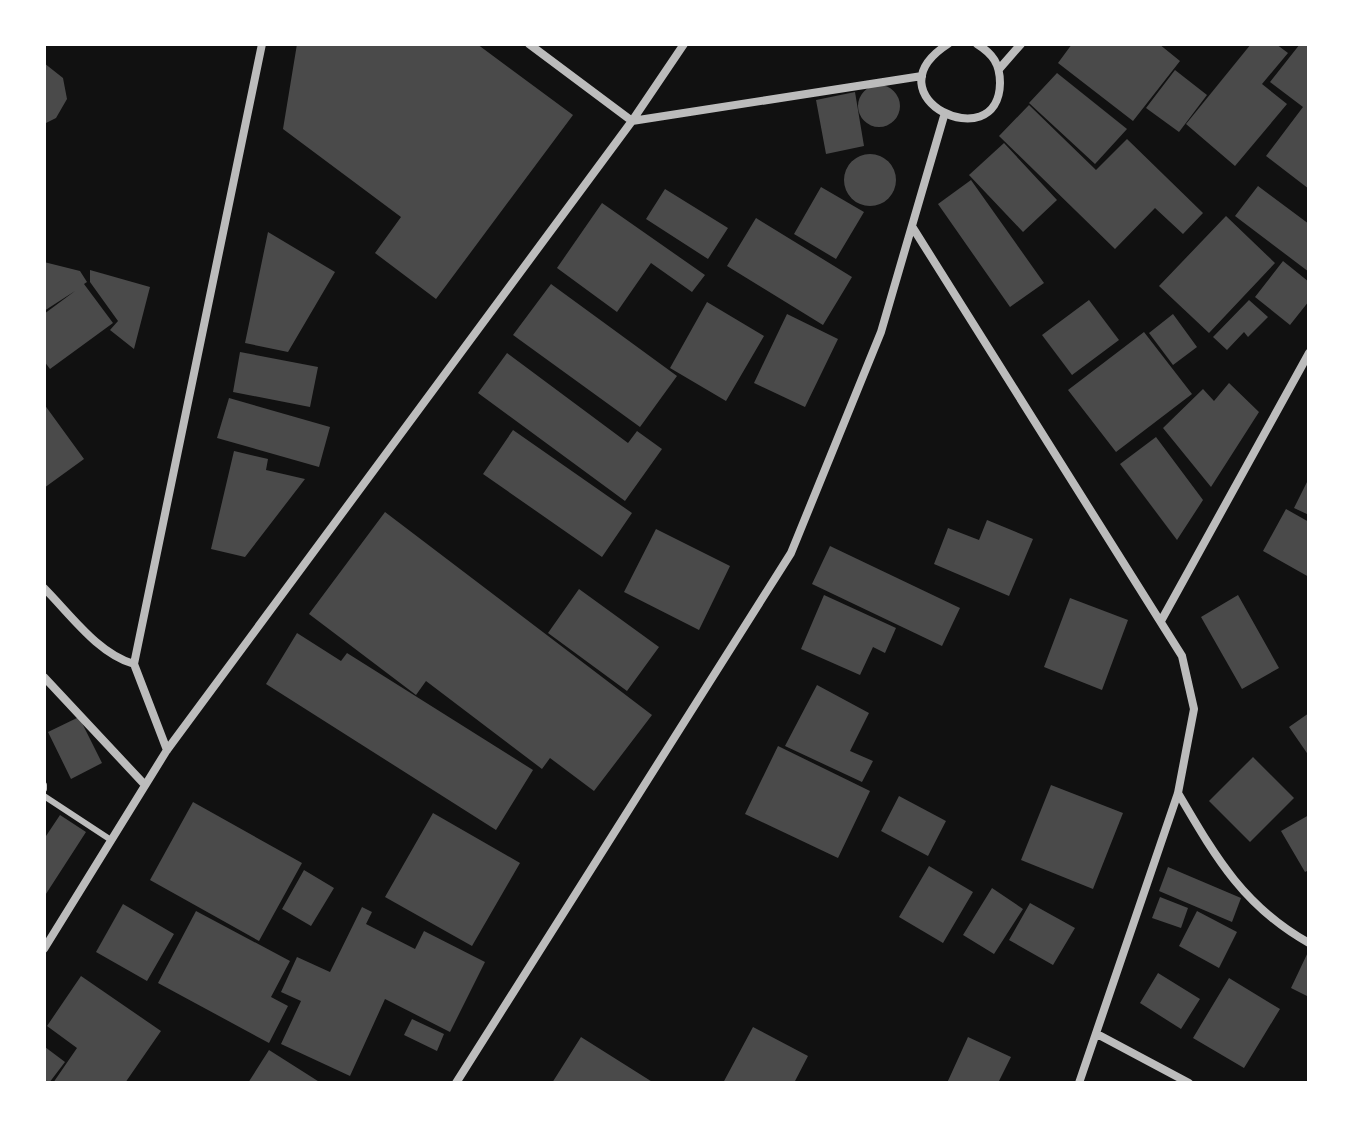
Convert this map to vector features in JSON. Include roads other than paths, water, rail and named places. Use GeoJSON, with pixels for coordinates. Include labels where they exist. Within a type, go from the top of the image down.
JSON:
{"type":"FeatureCollection","features":[{"type":"Feature","properties":{"kind":"street"},"geometry":{"type":"LineString","coordinates":[[167,750],[134,664],[262,44]]}},
{"type":"Feature","properties":{"kind":"street"},"geometry":{"type":"LineString","coordinates":[[529,44],[632,121],[922,76]]}},
{"type":"Feature","properties":{"kind":"street"},"geometry":{"type":"LineString","coordinates":[[44,949],[167,750],[632,121],[684,44]]}},
{"type":"Feature","properties":{"kind":"street"},"geometry":{"type":"LineString","coordinates":[[948,44],[931,55],[922,76],[932,106],[944,116],[966,120],[988,111],[1000,91],[1000,68],[990,52],[977,44]]}},
{"type":"Feature","properties":{"kind":"street"},"geometry":{"type":"LineString","coordinates":[[1000,68],[1021,44]]}},
{"type":"Feature","properties":{"kind":"street"},"geometry":{"type":"LineString","coordinates":[[456,1083],[791,553],[881,332],[944,116]]}},
{"type":"Feature","properties":{"kind":"street"},"geometry":{"type":"LineString","coordinates":[[913,228],[1182,656],[1194,709],[1178,793],[1079,1083]]}},
{"type":"Feature","properties":{"kind":"street"},"geometry":{"type":"LineString","coordinates":[[1161,621],[1309,353]]}},
{"type":"Feature","properties":{"kind":"street"},"geometry":{"type":"LineString","coordinates":[[44,588],[102,647],[119,660],[134,664]]}},
{"type":"Feature","properties":{"kind":"street"},"geometry":{"type":"LineString","coordinates":[[44,677],[145,785]]}},
{"type":"Feature","properties":{"kind":"street"},"geometry":{"type":"LineString","coordinates":[[1178,793],[1222,869],[1259,909],[1309,943]]}},
{"type":"Feature","properties":{"kind":"street"},"geometry":{"type":"LineString","coordinates":[[1097,1034],[1189,1083]]}},
{"type":"Feature","properties":{"kind":"lane"},"geometry":{"type":"LineString","coordinates":[[44,796],[111,840]]}}]}
